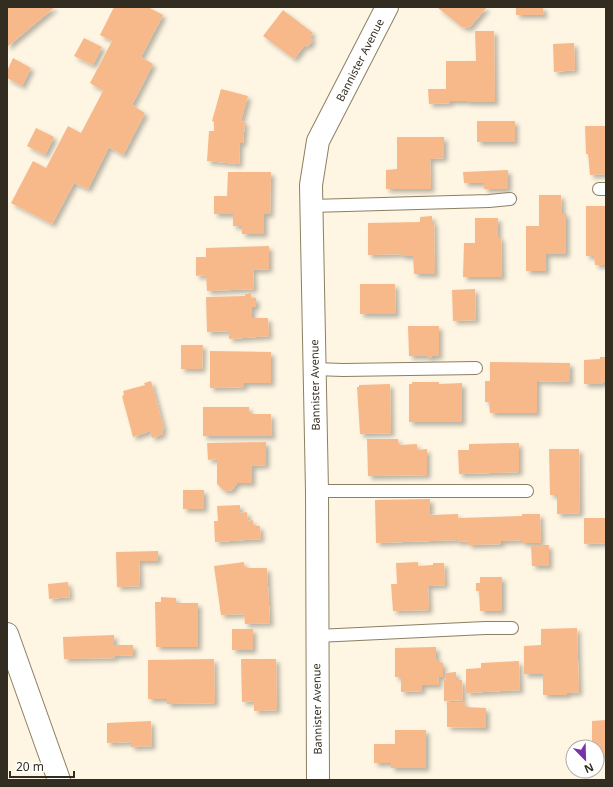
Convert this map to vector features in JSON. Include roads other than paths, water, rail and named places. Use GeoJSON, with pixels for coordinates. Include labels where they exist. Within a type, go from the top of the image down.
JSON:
{"type":"FeatureCollection","features":[{"type":"Feature","properties":{"kind":"street","name":"Bannister Avenue"},"geometry":{"type":"LineString","coordinates":[[318,780],[316,636],[317,491],[311,185],[318,140],[387,7]]}},
{"type":"Feature","properties":{"kind":"street"},"geometry":{"type":"LineString","coordinates":[[7,634],[59,780]]}},
{"type":"Feature","properties":{"kind":"lane"},"geometry":{"type":"LineString","coordinates":[[311,206],[489,201],[510,199]]}},
{"type":"Feature","properties":{"kind":"lane"},"geometry":{"type":"LineString","coordinates":[[314,369],[476,368]]}},
{"type":"Feature","properties":{"kind":"lane"},"geometry":{"type":"LineString","coordinates":[[317,491],[526,491]]}},
{"type":"Feature","properties":{"kind":"lane"},"geometry":{"type":"LineString","coordinates":[[316,636],[512,628]]}}]}
